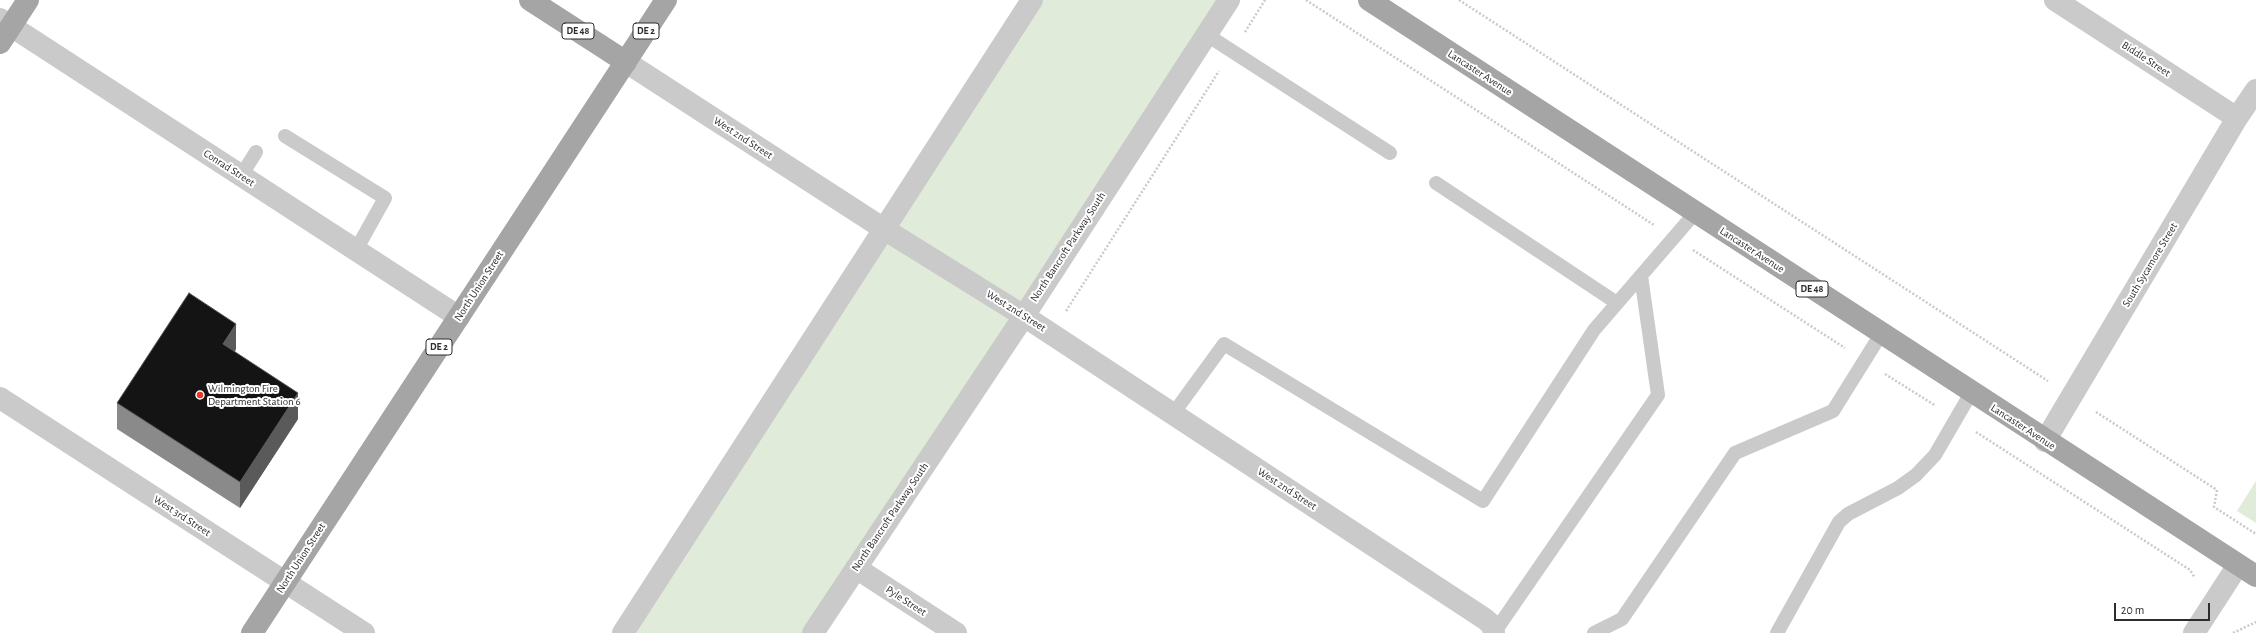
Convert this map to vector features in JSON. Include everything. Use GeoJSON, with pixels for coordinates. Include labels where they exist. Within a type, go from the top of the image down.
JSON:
{"type":"FeatureCollection","features":[{"type":"Feature","properties":{"kind":"main road"},"geometry":{"type":"LineString","coordinates":[[4,30],[28,0]]}},
{"type":"Feature","properties":{"kind":"main road","name":"West 2nd Street"},"geometry":{"type":"LineString","coordinates":[[530,0],[626,62]]}},
{"type":"Feature","properties":{"kind":"main road","name":"North Union Street"},"geometry":{"type":"LineString","coordinates":[[252,633],[666,0]]}},
{"type":"Feature","properties":{"kind":"main road","name":"Lancaster Avenue"},"geometry":{"type":"LineString","coordinates":[[1369,0],[1971,393],[2251,573]]}},
{"type":"Feature","properties":{"kind":"street"},"geometry":{"type":"LineString","coordinates":[[623,633],[1032,0]]}},
{"type":"Feature","properties":{"kind":"street","name":"North Bancroft Parkway South"},"geometry":{"type":"LineString","coordinates":[[813,633],[1024,316],[1229,0]]}},
{"type":"Feature","properties":{"kind":"street","name":"Biddle Street"},"geometry":{"type":"LineString","coordinates":[[2055,0],[2237,118]]}},
{"type":"Feature","properties":{"kind":"street","name":"Conrad Street"},"geometry":{"type":"LineString","coordinates":[[4,30],[241,176],[459,317]]}},
{"type":"Feature","properties":{"kind":"street","name":"West 2nd Street"},"geometry":{"type":"LineString","coordinates":[[626,62],[884,229],[1024,316],[1485,619],[1492,625],[1494,633]]}},
{"type":"Feature","properties":{"kind":"street","name":"South Sycamore Street"},"geometry":{"type":"LineString","coordinates":[[2045,441],[2237,118],[2256,90]]}},
{"type":"Feature","properties":{"kind":"street","name":"West 3rd Street"},"geometry":{"type":"LineString","coordinates":[[0,398],[364,633]]}},
{"type":"Feature","properties":{"kind":"street","name":"Pyle Street"},"geometry":{"type":"LineString","coordinates":[[856,568],[956,633]]}},
{"type":"Feature","properties":{"kind":"street"},"geometry":{"type":"LineString","coordinates":[[2194,633],[2251,573]]}},
{"type":"Feature","properties":{"kind":"lane"},"geometry":{"type":"LineString","coordinates":[[1207,35],[1390,153]]}},
{"type":"Feature","properties":{"kind":"lane"},"geometry":{"type":"LineString","coordinates":[[285,136],[385,198],[356,250]]}},
{"type":"Feature","properties":{"kind":"lane"},"geometry":{"type":"LineString","coordinates":[[241,176],[256,152]]}},
{"type":"Feature","properties":{"kind":"lane"},"geometry":{"type":"LineString","coordinates":[[1436,183],[1617,303]]}},
{"type":"Feature","properties":{"kind":"lane"},"geometry":{"type":"LineString","coordinates":[[1173,414],[1224,344],[1483,501],[1594,330],[1695,213]]}},
{"type":"Feature","properties":{"kind":"lane"},"geometry":{"type":"LineString","coordinates":[[1494,633],[1658,396],[1640,276]]}},
{"type":"Feature","properties":{"kind":"lane"},"geometry":{"type":"LineString","coordinates":[[1594,633],[1622,620],[1735,453],[1833,411],[1881,334]]}},
{"type":"Feature","properties":{"kind":"lane"},"geometry":{"type":"LineString","coordinates":[[1778,633],[1839,522],[1848,514],[1898,488],[1916,475],[1935,455],[1971,393]]}},
{"type":"Feature","properties":{"kind":"path"},"geometry":{"type":"LineString","coordinates":[[1066,311],[1265,0]]}},
{"type":"Feature","properties":{"kind":"path"},"geometry":{"type":"LineString","coordinates":[[1306,0],[2190,570],[2195,575],[2196,582]]}},
{"type":"Feature","properties":{"kind":"path"},"geometry":{"type":"LineString","coordinates":[[1459,0],[2217,490],[2214,506],[2256,534]]}},
{"type":"Feature","properties":{"kind":"path"},"geometry":{"type":"LineString","coordinates":[[2233,633],[2256,622]]}},
{"type":"Feature","properties":{"kind":"green space"},"geometry":{"type":"Polygon","coordinates":[[[1032,0],[1229,0],[813,633],[623,633],[1032,0]]]}},
{"type":"Feature","properties":{"kind":"green space"},"geometry":{"type":"Polygon","coordinates":[[[2256,481],[2256,523],[2237,511],[2256,481]]]}},
{"type":"Feature","properties":{"kind":"building","name":"Wilmington Fire Department Station 6"},"geometry":{"type":"Polygon","coordinates":[[[189,293],[236,324],[223,344],[298,393],[240,482],[117,403],[189,293]]]}},
{"type":"Feature","properties":{"kind":"place","name":"Wilmington Fire Department Station 6"},"geometry":{"type":"Point","coordinates":[200,395]}}]}
